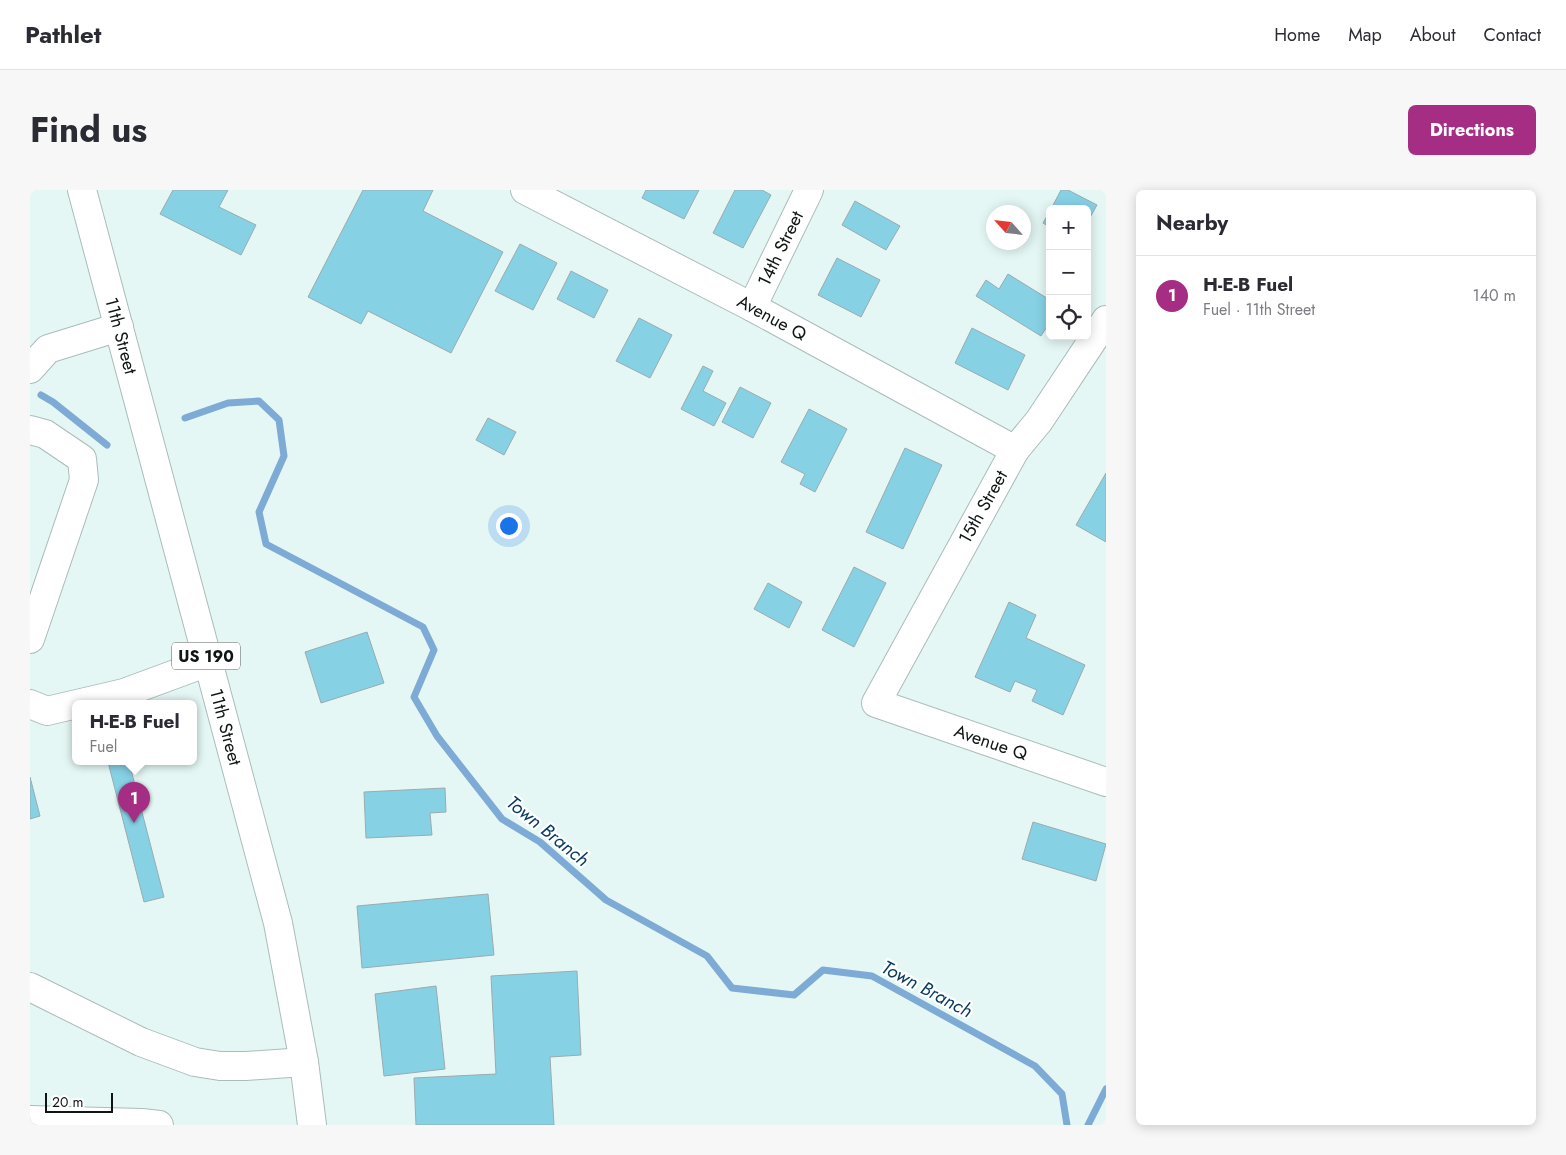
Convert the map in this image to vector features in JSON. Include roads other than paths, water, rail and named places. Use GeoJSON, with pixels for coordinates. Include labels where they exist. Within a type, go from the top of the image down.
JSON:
{"type":"FeatureCollection","features":[{"type":"Feature","properties":{"kind":"street","name":"11th Street"},"geometry":{"type":"LineString","coordinates":[[82,190],[278,923],[304,1062],[312,1125]]}},
{"type":"Feature","properties":{"kind":"street","name":"Avenue Q"},"geometry":{"type":"LineString","coordinates":[[525,190],[752,307],[1015,450]]}},
{"type":"Feature","properties":{"kind":"street","name":"14th Street"},"geometry":{"type":"LineString","coordinates":[[752,307],[809,190]]}},
{"type":"Feature","properties":{"kind":"street","name":"15th Street"},"geometry":{"type":"LineString","coordinates":[[876,702],[1015,450],[1039,421],[1106,320]]}},
{"type":"Feature","properties":{"kind":"street"},"geometry":{"type":"LineString","coordinates":[[30,369],[48,349],[119,327]]}},
{"type":"Feature","properties":{"kind":"street"},"geometry":{"type":"LineString","coordinates":[[30,430],[45,434],[82,459],[84,480],[30,639]]}},
{"type":"Feature","properties":{"kind":"street"},"geometry":{"type":"LineString","coordinates":[[92,700],[124,693],[208,662]]}},
{"type":"Feature","properties":{"kind":"street","name":"Avenue Q"},"geometry":{"type":"LineString","coordinates":[[876,702],[1106,782]]}},
{"type":"Feature","properties":{"kind":"street"},"geometry":{"type":"LineString","coordinates":[[30,704],[47,710],[72,704]]}},
{"type":"Feature","properties":{"kind":"street"},"geometry":{"type":"LineString","coordinates":[[30,987],[140,1042],[195,1062],[220,1066],[246,1066],[304,1062]]}},
{"type":"Feature","properties":{"kind":"street"},"geometry":{"type":"LineString","coordinates":[[30,1120],[60,1123],[142,1123],[159,1125]]}},
{"type":"Feature","properties":{"kind":"waterway","name":"Town Branch"},"geometry":{"type":"LineString","coordinates":[[41,395],[53,402],[107,445]]}},
{"type":"Feature","properties":{"kind":"waterway","name":"Town Branch"},"geometry":{"type":"LineString","coordinates":[[185,418],[228,403],[259,401],[279,420],[284,456],[259,512],[266,544],[423,627],[434,650],[414,697],[437,736],[502,819],[540,842],[606,900],[707,956],[732,988],[794,995],[823,970],[872,976],[1035,1066],[1062,1094],[1067,1125]]}},
{"type":"Feature","properties":{"kind":"waterway"},"geometry":{"type":"LineString","coordinates":[[1088,1125],[1106,1089]]}},
{"type":"Feature","properties":{"kind":"place","name":"H-E-B Fuel"},"geometry":{"type":"Point","coordinates":[134,823]}}]}
